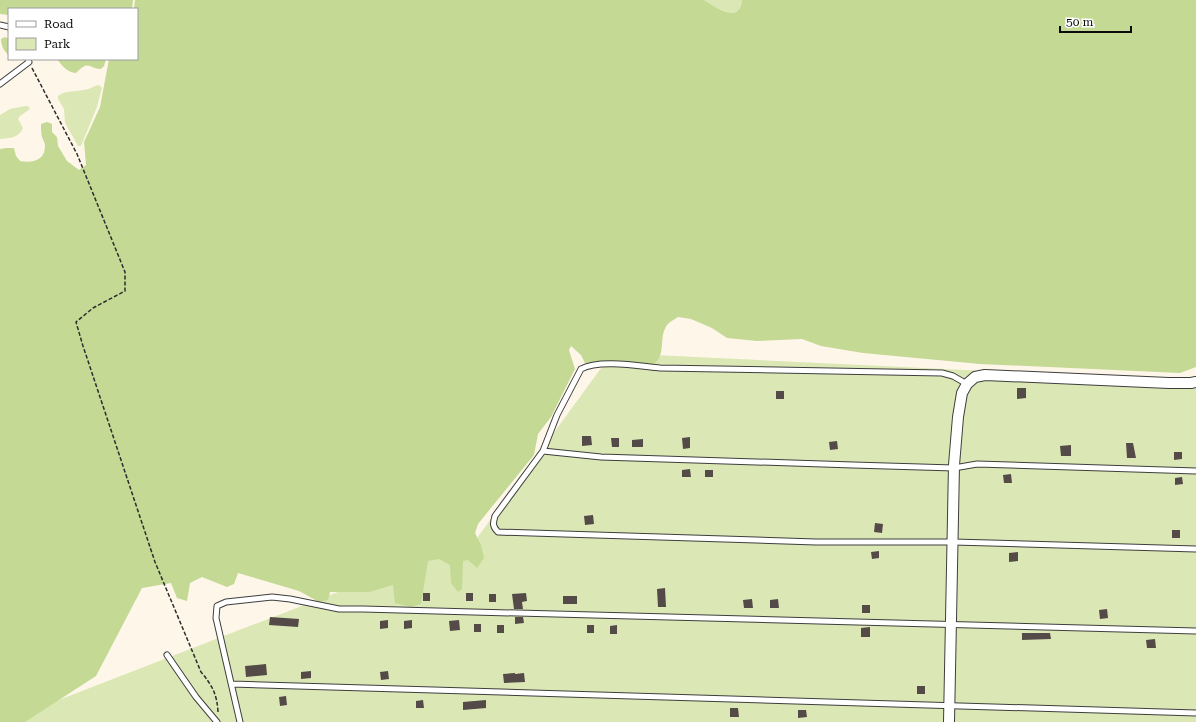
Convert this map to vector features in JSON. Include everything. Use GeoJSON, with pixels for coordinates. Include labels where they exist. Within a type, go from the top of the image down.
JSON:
{"type":"FeatureCollection","features":[{"type":"Feature","properties":{"kind":"street"},"geometry":{"type":"LineString","coordinates":[[949,722],[954,468],[958,418],[962,393],[967,384],[975,377],[985,375],[1168,383],[1196,382]]}},
{"type":"Feature","properties":{"kind":"lane"},"geometry":{"type":"LineString","coordinates":[[0,84],[28,60]]}},
{"type":"Feature","properties":{"kind":"lane"},"geometry":{"type":"LineString","coordinates":[[967,384],[942,372],[660,368],[626,364],[600,364],[586,367],[581,369],[556,415],[543,451],[495,516],[493,523],[494,528],[498,532],[816,542],[953,542],[1196,549]]}},
{"type":"Feature","properties":{"kind":"lane"},"geometry":{"type":"LineString","coordinates":[[543,451],[601,457],[954,468],[978,464],[1196,471]]}},
{"type":"Feature","properties":{"kind":"lane"},"geometry":{"type":"LineString","coordinates":[[240,722],[216,618],[217,606],[226,602],[272,597],[290,599],[339,610],[363,609],[1196,631]]}},
{"type":"Feature","properties":{"kind":"lane"},"geometry":{"type":"LineString","coordinates":[[167,655],[196,697],[217,722]]}},
{"type":"Feature","properties":{"kind":"lane"},"geometry":{"type":"LineString","coordinates":[[232,684],[1196,713]]}},
{"type":"Feature","properties":{"kind":"path"},"geometry":{"type":"LineString","coordinates":[[28,60],[77,154],[125,272],[125,291],[93,308],[76,322],[82,346],[155,562],[200,672],[211,684],[218,701],[218,715]]}},
{"type":"Feature","properties":{"kind":"green space"},"geometry":{"type":"Polygon","coordinates":[[[0,0],[133,0],[132,8],[8,8],[8,15],[0,14],[0,0]]]}},
{"type":"Feature","properties":{"kind":"green space"},"geometry":{"type":"Polygon","coordinates":[[[135,0],[704,0],[720,10],[732,13],[737,12],[742,0],[1196,0],[1196,367],[1180,373],[980,364],[863,353],[821,346],[802,339],[757,341],[727,338],[712,328],[691,319],[678,317],[668,324],[664,330],[660,355],[654,364],[620,362],[585,363],[581,355],[571,346],[569,350],[575,369],[551,417],[538,434],[534,455],[478,524],[475,533],[481,545],[484,558],[477,568],[468,560],[463,561],[462,589],[458,592],[451,583],[450,565],[439,559],[428,561],[421,604],[411,607],[395,603],[393,585],[369,592],[330,592],[328,600],[319,602],[299,591],[238,573],[234,584],[227,587],[202,577],[190,583],[187,601],[177,598],[171,583],[142,588],[96,676],[25,722],[0,722],[0,149],[14,148],[16,156],[20,161],[29,162],[37,160],[43,155],[45,146],[41,124],[47,122],[52,124],[52,132],[57,137],[58,146],[67,161],[79,170],[86,165],[84,142],[100,107],[109,60],[138,60],[138,8],[134,8],[135,0]]]}},
{"type":"Feature","properties":{"kind":"green space"},"geometry":{"type":"Polygon","coordinates":[[[704,0],[742,0],[737,12],[732,13],[720,10],[704,0]]]}},
{"type":"Feature","properties":{"kind":"green space"},"geometry":{"type":"Polygon","coordinates":[[[5,37],[8,38],[8,54],[4,50],[1,39],[5,37]]]}},
{"type":"Feature","properties":{"kind":"green space"},"geometry":{"type":"Polygon","coordinates":[[[58,60],[106,60],[104,66],[101,69],[84,66],[76,73],[65,68],[58,60]]]}},
{"type":"Feature","properties":{"kind":"green space"},"geometry":{"type":"Polygon","coordinates":[[[99,85],[102,88],[97,107],[81,146],[78,146],[65,123],[64,109],[58,99],[58,96],[67,92],[85,90],[99,85]]]}},
{"type":"Feature","properties":{"kind":"green space"},"geometry":{"type":"Polygon","coordinates":[[[28,106],[30,109],[18,119],[23,128],[19,134],[14,137],[0,139],[0,115],[10,109],[28,106]]]}},
{"type":"Feature","properties":{"kind":"green space"},"geometry":{"type":"Polygon","coordinates":[[[612,353],[1196,381],[1196,722],[2,722],[477,538],[612,353]]]}},
{"type":"Feature","properties":{"kind":"building"},"geometry":{"type":"Polygon","coordinates":[[[1017,388],[1026,388],[1026,398],[1017,399],[1017,388]]]}},
{"type":"Feature","properties":{"kind":"building"},"geometry":{"type":"Polygon","coordinates":[[[776,391],[784,391],[784,399],[776,399],[776,391]]]}},
{"type":"Feature","properties":{"kind":"building"},"geometry":{"type":"Polygon","coordinates":[[[582,436],[591,436],[592,445],[582,446],[582,436]]]}},
{"type":"Feature","properties":{"kind":"building"},"geometry":{"type":"Polygon","coordinates":[[[690,437],[690,448],[683,449],[682,438],[690,437]]]}},
{"type":"Feature","properties":{"kind":"building"},"geometry":{"type":"Polygon","coordinates":[[[611,438],[619,438],[619,447],[612,447],[611,438]]]}},
{"type":"Feature","properties":{"kind":"building"},"geometry":{"type":"Polygon","coordinates":[[[643,439],[643,447],[632,447],[632,440],[643,439]]]}},
{"type":"Feature","properties":{"kind":"building"},"geometry":{"type":"Polygon","coordinates":[[[837,441],[838,449],[830,450],[829,442],[837,441]]]}},
{"type":"Feature","properties":{"kind":"building"},"geometry":{"type":"Polygon","coordinates":[[[1126,443],[1133,443],[1136,458],[1127,458],[1126,443]]]}},
{"type":"Feature","properties":{"kind":"building"},"geometry":{"type":"Polygon","coordinates":[[[1071,445],[1071,456],[1061,456],[1060,446],[1071,445]]]}},
{"type":"Feature","properties":{"kind":"building"},"geometry":{"type":"Polygon","coordinates":[[[1174,452],[1182,452],[1182,459],[1174,460],[1174,452]]]}},
{"type":"Feature","properties":{"kind":"building"},"geometry":{"type":"Polygon","coordinates":[[[690,469],[691,477],[682,477],[682,470],[690,469]]]}},
{"type":"Feature","properties":{"kind":"building"},"geometry":{"type":"Polygon","coordinates":[[[705,470],[713,470],[713,477],[705,477],[705,470]]]}},
{"type":"Feature","properties":{"kind":"building"},"geometry":{"type":"Polygon","coordinates":[[[1011,474],[1012,483],[1004,483],[1003,475],[1011,474]]]}},
{"type":"Feature","properties":{"kind":"building"},"geometry":{"type":"Polygon","coordinates":[[[1182,477],[1183,484],[1175,485],[1175,478],[1182,477]]]}},
{"type":"Feature","properties":{"kind":"building"},"geometry":{"type":"Polygon","coordinates":[[[593,515],[594,524],[585,525],[584,516],[593,515]]]}},
{"type":"Feature","properties":{"kind":"building"},"geometry":{"type":"Polygon","coordinates":[[[875,523],[883,524],[882,533],[874,532],[875,523]]]}},
{"type":"Feature","properties":{"kind":"building"},"geometry":{"type":"Polygon","coordinates":[[[1172,530],[1180,530],[1180,538],[1172,538],[1172,530]]]}},
{"type":"Feature","properties":{"kind":"building"},"geometry":{"type":"Polygon","coordinates":[[[879,551],[879,558],[872,559],[871,552],[879,551]]]}},
{"type":"Feature","properties":{"kind":"building"},"geometry":{"type":"Polygon","coordinates":[[[1018,552],[1018,561],[1009,562],[1009,553],[1018,552]]]}},
{"type":"Feature","properties":{"kind":"building"},"geometry":{"type":"Polygon","coordinates":[[[665,588],[666,607],[658,607],[657,589],[665,588]]]}},
{"type":"Feature","properties":{"kind":"building"},"geometry":{"type":"Polygon","coordinates":[[[423,593],[430,593],[430,601],[423,601],[423,593]]]}},
{"type":"Feature","properties":{"kind":"building"},"geometry":{"type":"Polygon","coordinates":[[[466,593],[473,593],[473,601],[466,601],[466,593]]]}},
{"type":"Feature","properties":{"kind":"building"},"geometry":{"type":"Polygon","coordinates":[[[526,593],[527,601],[522,602],[523,609],[514,609],[512,594],[526,593]]]}},
{"type":"Feature","properties":{"kind":"building"},"geometry":{"type":"Polygon","coordinates":[[[489,594],[496,594],[496,602],[489,602],[489,594]]]}},
{"type":"Feature","properties":{"kind":"building"},"geometry":{"type":"Polygon","coordinates":[[[563,596],[577,596],[577,604],[563,604],[563,596]]]}},
{"type":"Feature","properties":{"kind":"building"},"geometry":{"type":"Polygon","coordinates":[[[752,599],[753,608],[744,608],[743,600],[752,599]]]}},
{"type":"Feature","properties":{"kind":"building"},"geometry":{"type":"Polygon","coordinates":[[[778,599],[779,608],[770,608],[770,600],[778,599]]]}},
{"type":"Feature","properties":{"kind":"building"},"geometry":{"type":"Polygon","coordinates":[[[862,605],[870,605],[870,613],[862,613],[862,605]]]}},
{"type":"Feature","properties":{"kind":"building"},"geometry":{"type":"Polygon","coordinates":[[[1107,609],[1108,618],[1100,619],[1099,610],[1107,609]]]}},
{"type":"Feature","properties":{"kind":"building"},"geometry":{"type":"Polygon","coordinates":[[[270,617],[299,619],[298,627],[269,625],[270,617]]]}},
{"type":"Feature","properties":{"kind":"building"},"geometry":{"type":"Polygon","coordinates":[[[515,617],[523,617],[524,623],[515,624],[515,617]]]}},
{"type":"Feature","properties":{"kind":"building"},"geometry":{"type":"Polygon","coordinates":[[[388,620],[388,628],[380,629],[380,621],[388,620]]]}},
{"type":"Feature","properties":{"kind":"building"},"geometry":{"type":"Polygon","coordinates":[[[412,620],[412,628],[404,629],[404,621],[412,620]]]}},
{"type":"Feature","properties":{"kind":"building"},"geometry":{"type":"Polygon","coordinates":[[[459,620],[460,630],[450,631],[449,621],[459,620]]]}},
{"type":"Feature","properties":{"kind":"building"},"geometry":{"type":"Polygon","coordinates":[[[474,624],[481,624],[481,632],[474,632],[474,624]]]}},
{"type":"Feature","properties":{"kind":"building"},"geometry":{"type":"Polygon","coordinates":[[[497,625],[504,625],[504,633],[497,633],[497,625]]]}},
{"type":"Feature","properties":{"kind":"building"},"geometry":{"type":"Polygon","coordinates":[[[587,625],[594,625],[594,633],[587,633],[587,625]]]}},
{"type":"Feature","properties":{"kind":"building"},"geometry":{"type":"Polygon","coordinates":[[[617,625],[617,634],[610,634],[610,626],[617,625]]]}},
{"type":"Feature","properties":{"kind":"building"},"geometry":{"type":"Polygon","coordinates":[[[870,627],[870,637],[861,637],[861,628],[870,627]]]}},
{"type":"Feature","properties":{"kind":"building"},"geometry":{"type":"Polygon","coordinates":[[[1022,633],[1050,633],[1051,639],[1022,640],[1022,633]]]}},
{"type":"Feature","properties":{"kind":"building"},"geometry":{"type":"Polygon","coordinates":[[[1155,639],[1156,648],[1147,648],[1146,640],[1155,639]]]}},
{"type":"Feature","properties":{"kind":"building"},"geometry":{"type":"Polygon","coordinates":[[[266,664],[267,675],[246,677],[245,666],[266,664]]]}},
{"type":"Feature","properties":{"kind":"building"},"geometry":{"type":"Polygon","coordinates":[[[311,671],[311,678],[301,679],[301,672],[311,671]]]}},
{"type":"Feature","properties":{"kind":"building"},"geometry":{"type":"Polygon","coordinates":[[[388,671],[389,679],[381,680],[380,672],[388,671]]]}},
{"type":"Feature","properties":{"kind":"building"},"geometry":{"type":"Polygon","coordinates":[[[524,673],[525,682],[504,683],[503,674],[524,673]]]}},
{"type":"Feature","properties":{"kind":"building"},"geometry":{"type":"Polygon","coordinates":[[[917,686],[925,686],[925,694],[917,694],[917,686]]]}},
{"type":"Feature","properties":{"kind":"building"},"geometry":{"type":"Polygon","coordinates":[[[286,696],[287,705],[280,706],[279,697],[286,696]]]}},
{"type":"Feature","properties":{"kind":"building"},"geometry":{"type":"Polygon","coordinates":[[[423,700],[424,708],[416,708],[416,701],[423,700]]]}},
{"type":"Feature","properties":{"kind":"building"},"geometry":{"type":"Polygon","coordinates":[[[486,700],[486,708],[463,710],[463,702],[486,700]]]}},
{"type":"Feature","properties":{"kind":"building"},"geometry":{"type":"Polygon","coordinates":[[[730,708],[738,708],[739,717],[730,717],[730,708]]]}},
{"type":"Feature","properties":{"kind":"building"},"geometry":{"type":"Polygon","coordinates":[[[798,710],[806,710],[807,717],[798,718],[798,710]]]}}]}
